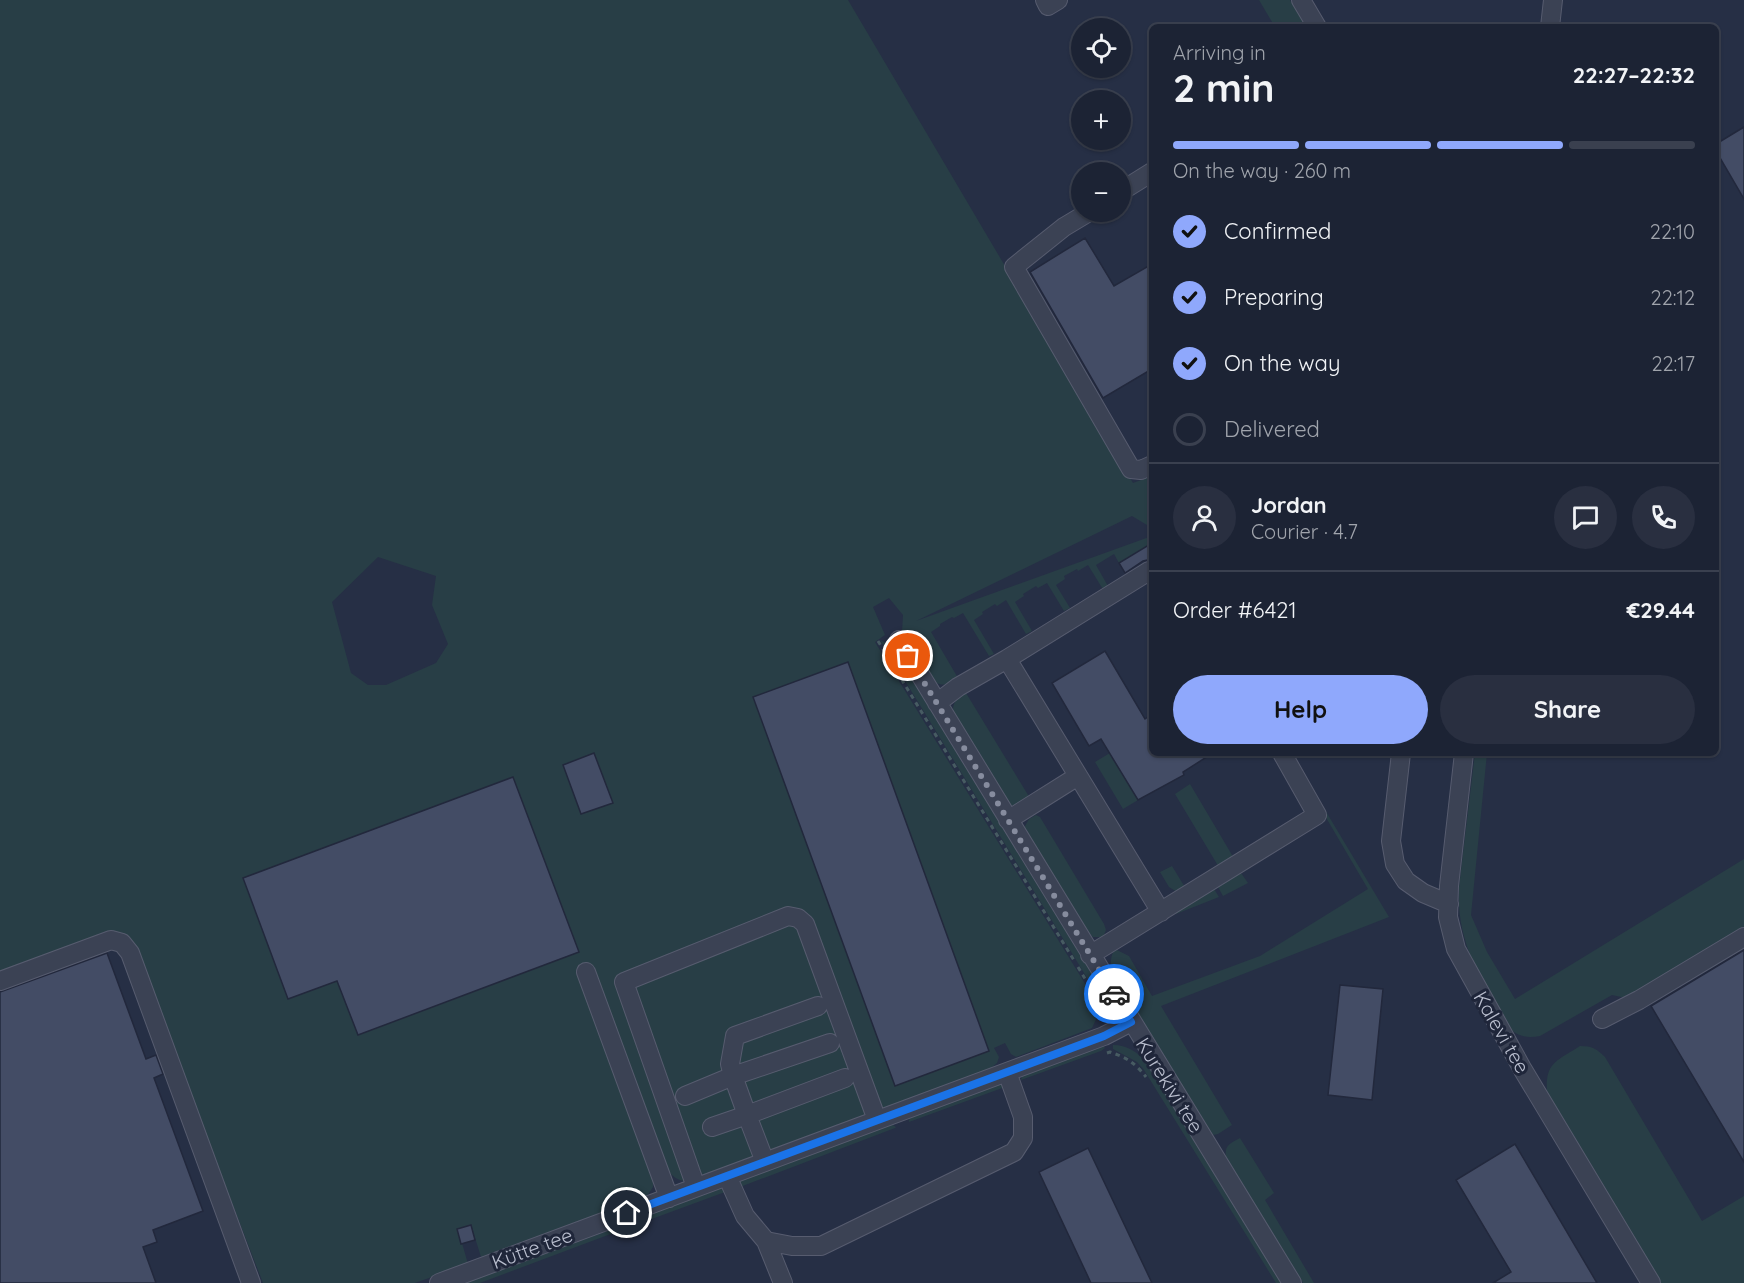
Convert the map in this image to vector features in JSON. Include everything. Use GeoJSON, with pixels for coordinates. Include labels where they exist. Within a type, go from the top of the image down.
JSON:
{"type":"FeatureCollection","features":[{"type":"Feature","properties":{"kind":"street"},"geometry":{"type":"LineString","coordinates":[[1045,0],[1048,6],[1058,0]]}},
{"type":"Feature","properties":{"kind":"street"},"geometry":{"type":"LineString","coordinates":[[1301,0],[1315,24]]}},
{"type":"Feature","properties":{"kind":"street"},"geometry":{"type":"LineString","coordinates":[[1550,24],[1553,0]]}},
{"type":"Feature","properties":{"kind":"street"},"geometry":{"type":"LineString","coordinates":[[1131,185],[1149,174]]}},
{"type":"Feature","properties":{"kind":"street"},"geometry":{"type":"LineString","coordinates":[[1072,222],[1014,267],[1131,469],[1142,470],[1149,466]]}},
{"type":"Feature","properties":{"kind":"street"},"geometry":{"type":"LineString","coordinates":[[937,703],[958,687],[1149,572]]}},
{"type":"Feature","properties":{"kind":"street","name":"Kurekivi tee"},"geometry":{"type":"LineString","coordinates":[[898,640],[1292,1283]]}},
{"type":"Feature","properties":{"kind":"street"},"geometry":{"type":"LineString","coordinates":[[1007,659],[1161,912]]}},
{"type":"Feature","properties":{"kind":"street"},"geometry":{"type":"LineString","coordinates":[[1090,955],[1317,815],[1284,756]]}},
{"type":"Feature","properties":{"kind":"street"},"geometry":{"type":"LineString","coordinates":[[1401,756],[1391,841],[1395,864],[1406,881],[1423,893],[1449,904]]}},
{"type":"Feature","properties":{"kind":"street","name":"Kalevi tee"},"geometry":{"type":"LineString","coordinates":[[1464,756],[1449,886],[1448,917],[1456,950],[1523,1070],[1651,1283]]}},
{"type":"Feature","properties":{"kind":"street"},"geometry":{"type":"LineString","coordinates":[[1008,820],[1078,776]]}},
{"type":"Feature","properties":{"kind":"street"},"geometry":{"type":"LineString","coordinates":[[696,1187],[624,982],[788,916],[798,918],[805,924],[877,1120]]}},
{"type":"Feature","properties":{"kind":"street"},"geometry":{"type":"LineString","coordinates":[[1602,1019],[1639,1000],[1744,937]]}},
{"type":"Feature","properties":{"kind":"street"},"geometry":{"type":"LineString","coordinates":[[0,981],[111,940],[122,943],[130,952],[251,1283]]}},
{"type":"Feature","properties":{"kind":"street"},"geometry":{"type":"LineString","coordinates":[[586,972],[669,1198]]}},
{"type":"Feature","properties":{"kind":"street"},"geometry":{"type":"LineString","coordinates":[[765,1162],[730,1064],[735,1036],[818,1006]]}},
{"type":"Feature","properties":{"kind":"street","name":"Kütte tee"},"geometry":{"type":"LineString","coordinates":[[439,1283],[1007,1072],[1107,1044],[1131,1022]]}},
{"type":"Feature","properties":{"kind":"street"},"geometry":{"type":"LineString","coordinates":[[685,1096],[733,1076],[830,1043]]}},
{"type":"Feature","properties":{"kind":"street"},"geometry":{"type":"LineString","coordinates":[[766,1241],[792,1246],[821,1246],[1014,1152],[1023,1138],[1023,1117],[1007,1072]]}},
{"type":"Feature","properties":{"kind":"street"},"geometry":{"type":"LineString","coordinates":[[712,1127],[845,1078]]}},
{"type":"Feature","properties":{"kind":"street"},"geometry":{"type":"LineString","coordinates":[[727,1176],[745,1216],[766,1241],[783,1283]]}},
{"type":"Feature","properties":{"kind":"path"},"geometry":{"type":"LineString","coordinates":[[878,641],[1092,989]]}},
{"type":"Feature","properties":{"kind":"path"},"geometry":{"type":"LineString","coordinates":[[1104,1005],[1098,1023],[1107,1044],[1137,1066],[1149,1082]]}},
{"type":"Feature","properties":{"kind":"path"},"geometry":{"type":"LineString","coordinates":[[1099,1056],[1107,1044]]}},
{"type":"Feature","properties":{"kind":"shaded area"},"geometry":{"type":"Polygon","coordinates":[[[0,0],[848,0],[1133,483],[1149,477],[1149,526],[1132,516],[916,621],[1149,537],[1149,545],[1119,563],[1114,554],[1096,565],[1109,588],[1104,591],[1088,565],[1064,576],[1065,579],[1056,585],[1070,608],[1064,611],[1047,583],[1038,588],[1036,586],[1023,594],[1024,596],[1015,602],[1032,631],[1026,634],[1006,600],[982,612],[983,614],[974,620],[994,654],[989,656],[963,613],[940,624],[931,632],[958,678],[950,682],[938,684],[930,679],[902,632],[903,615],[889,598],[873,607],[885,635],[875,642],[1092,995],[1089,1004],[1098,1015],[1092,1028],[1016,1057],[1011,1054],[1005,1043],[994,1048],[999,1057],[997,1063],[991,1068],[693,1181],[678,1179],[667,1170],[653,1177],[653,1187],[647,1196],[481,1257],[471,1225],[458,1229],[468,1264],[415,1283],[263,1283],[136,955],[125,939],[0,976],[0,0]],[[378,557],[332,602],[351,673],[368,685],[386,685],[436,663],[448,644],[432,605],[436,576],[378,557]]]}},
{"type":"Feature","properties":{"kind":"shaded area"},"geometry":{"type":"Polygon","coordinates":[[[1259,0],[1290,0],[1304,24],[1273,24],[1259,0]]]}},
{"type":"Feature","properties":{"kind":"shaded area"},"geometry":{"type":"Polygon","coordinates":[[[880,640],[892,646],[1108,1000],[1107,1004],[1100,999],[880,640]]]}},
{"type":"Feature","properties":{"kind":"shaded area"},"geometry":{"type":"Polygon","coordinates":[[[966,693],[1028,795],[1028,798],[1016,806],[1008,805],[954,717],[955,703],[966,693]]]}},
{"type":"Feature","properties":{"kind":"shaded area"},"geometry":{"type":"Polygon","coordinates":[[[1110,753],[1138,800],[1123,809],[1095,762],[1110,753]]]}},
{"type":"Feature","properties":{"kind":"shaded area"},"geometry":{"type":"Polygon","coordinates":[[[1290,756],[1293,756],[1389,917],[1161,1006],[1232,1125],[1213,1135],[1113,976],[1111,958],[1113,952],[1117,950],[1129,956],[1152,996],[1260,956],[1368,889],[1290,756]]]}},
{"type":"Feature","properties":{"kind":"shaded area"},"geometry":{"type":"Polygon","coordinates":[[[1475,756],[1487,756],[1471,915],[1487,952],[1515,999],[1744,859],[1744,927],[1626,998],[1612,995],[1540,1036],[1524,1036],[1511,1030],[1473,962],[1462,927],[1459,887],[1475,756]]]}},
{"type":"Feature","properties":{"kind":"shaded area"},"geometry":{"type":"Polygon","coordinates":[[[1190,784],[1232,855],[1232,859],[1220,869],[1175,794],[1190,784]]]}},
{"type":"Feature","properties":{"kind":"shaded area"},"geometry":{"type":"Polygon","coordinates":[[[1036,815],[1040,817],[1104,924],[1106,930],[1103,937],[1093,937],[1085,929],[1024,828],[1029,819],[1036,815]]]}},
{"type":"Feature","properties":{"kind":"shaded area"},"geometry":{"type":"Polygon","coordinates":[[[1172,866],[1186,889],[1177,892],[1169,887],[1160,872],[1172,866]]]}},
{"type":"Feature","properties":{"kind":"shaded area"},"geometry":{"type":"Polygon","coordinates":[[[1241,873],[1248,883],[1223,896],[1218,887],[1241,873]]]}},
{"type":"Feature","properties":{"kind":"shaded area"},"geometry":{"type":"Polygon","coordinates":[[[1214,889],[1219,897],[1176,914],[1176,911],[1214,889]]]}},
{"type":"Feature","properties":{"kind":"shaded area"},"geometry":{"type":"Polygon","coordinates":[[[1113,1045],[1132,1050],[1147,1062],[1283,1283],[1276,1283],[1144,1070],[1137,1062],[1113,1049],[1113,1045]]]}},
{"type":"Feature","properties":{"kind":"shaded area"},"geometry":{"type":"Polygon","coordinates":[[[1103,1046],[1105,1048],[1101,1051],[1021,1080],[1023,1074],[1103,1046]]]}},
{"type":"Feature","properties":{"kind":"shaded area"},"geometry":{"type":"Polygon","coordinates":[[[1580,1046],[1594,1049],[1605,1057],[1702,1221],[1744,1196],[1744,1283],[1659,1283],[1547,1092],[1550,1068],[1559,1059],[1580,1046]]]}},
{"type":"Feature","properties":{"kind":"shaded area"},"geometry":{"type":"Polygon","coordinates":[[[997,1084],[1005,1087],[909,1122],[913,1115],[997,1084]]]}},
{"type":"Feature","properties":{"kind":"shaded area"},"geometry":{"type":"Polygon","coordinates":[[[891,1124],[896,1127],[740,1187],[739,1182],[742,1180],[891,1124]]]}},
{"type":"Feature","properties":{"kind":"shaded area"},"geometry":{"type":"Polygon","coordinates":[[[1240,1138],[1274,1193],[1265,1200],[1314,1283],[1303,1283],[1226,1157],[1227,1147],[1240,1138]]]}},
{"type":"Feature","properties":{"kind":"shaded area"},"geometry":{"type":"Polygon","coordinates":[[[724,1189],[725,1192],[630,1227],[633,1220],[724,1189]]]}},
{"type":"Feature","properties":{"kind":"shaded area"},"geometry":{"type":"Polygon","coordinates":[[[613,1229],[616,1232],[480,1283],[465,1283],[613,1229]]]}},
{"type":"Feature","properties":{"kind":"building"},"geometry":{"type":"Polygon","coordinates":[[[1744,127],[1744,199],[1719,156],[1719,142],[1744,127]]]}},
{"type":"Feature","properties":{"kind":"building"},"geometry":{"type":"Polygon","coordinates":[[[1085,238],[1114,286],[1149,266],[1149,371],[1103,398],[1030,272],[1085,238]]]}},
{"type":"Feature","properties":{"kind":"building"},"geometry":{"type":"Polygon","coordinates":[[[1149,545],[1149,560],[1125,573],[1119,563],[1149,545]]]}},
{"type":"Feature","properties":{"kind":"building"},"geometry":{"type":"Polygon","coordinates":[[[1105,651],[1145,719],[1149,716],[1149,756],[1208,756],[1183,772],[1184,775],[1138,800],[1101,739],[1089,746],[1052,683],[1105,651]]]}},
{"type":"Feature","properties":{"kind":"building"},"geometry":{"type":"Polygon","coordinates":[[[848,662],[989,1051],[895,1086],[753,697],[848,662]]]}},
{"type":"Feature","properties":{"kind":"building"},"geometry":{"type":"Polygon","coordinates":[[[594,753],[613,803],[581,814],[563,765],[594,753]]]}},
{"type":"Feature","properties":{"kind":"building"},"geometry":{"type":"Polygon","coordinates":[[[513,777],[579,952],[358,1035],[337,981],[288,999],[243,878],[513,777]]]}},
{"type":"Feature","properties":{"kind":"building"},"geometry":{"type":"Polygon","coordinates":[[[1744,950],[1744,1162],[1651,1006],[1744,950]]]}},
{"type":"Feature","properties":{"kind":"building"},"geometry":{"type":"Polygon","coordinates":[[[107,953],[146,1059],[156,1055],[163,1074],[154,1078],[203,1211],[153,1230],[157,1242],[143,1247],[156,1283],[0,1283],[0,992],[107,953]]]}},
{"type":"Feature","properties":{"kind":"building"},"geometry":{"type":"Polygon","coordinates":[[[1340,985],[1383,989],[1372,1100],[1328,1095],[1340,985]]]}},
{"type":"Feature","properties":{"kind":"building"},"geometry":{"type":"Polygon","coordinates":[[[1515,1144],[1597,1283],[1493,1283],[1511,1272],[1456,1180],[1515,1144]]]}},
{"type":"Feature","properties":{"kind":"building"},"geometry":{"type":"Polygon","coordinates":[[[1088,1148],[1152,1283],[1091,1283],[1039,1172],[1088,1148]]]}},
{"type":"Feature","properties":{"kind":"building"},"geometry":{"type":"Polygon","coordinates":[[[471,1225],[475,1240],[461,1244],[457,1229],[471,1225]]]}},
{"type":"Feature","properties":{"kind":"way so far"},"geometry":{"type":"LineString","coordinates":[[908,656],[1114,994]]}},
{"type":"Feature","properties":{"kind":"route"},"geometry":{"type":"LineString","coordinates":[[627,1213],[1104,1036],[1131,1022],[1114,994]]}}]}
